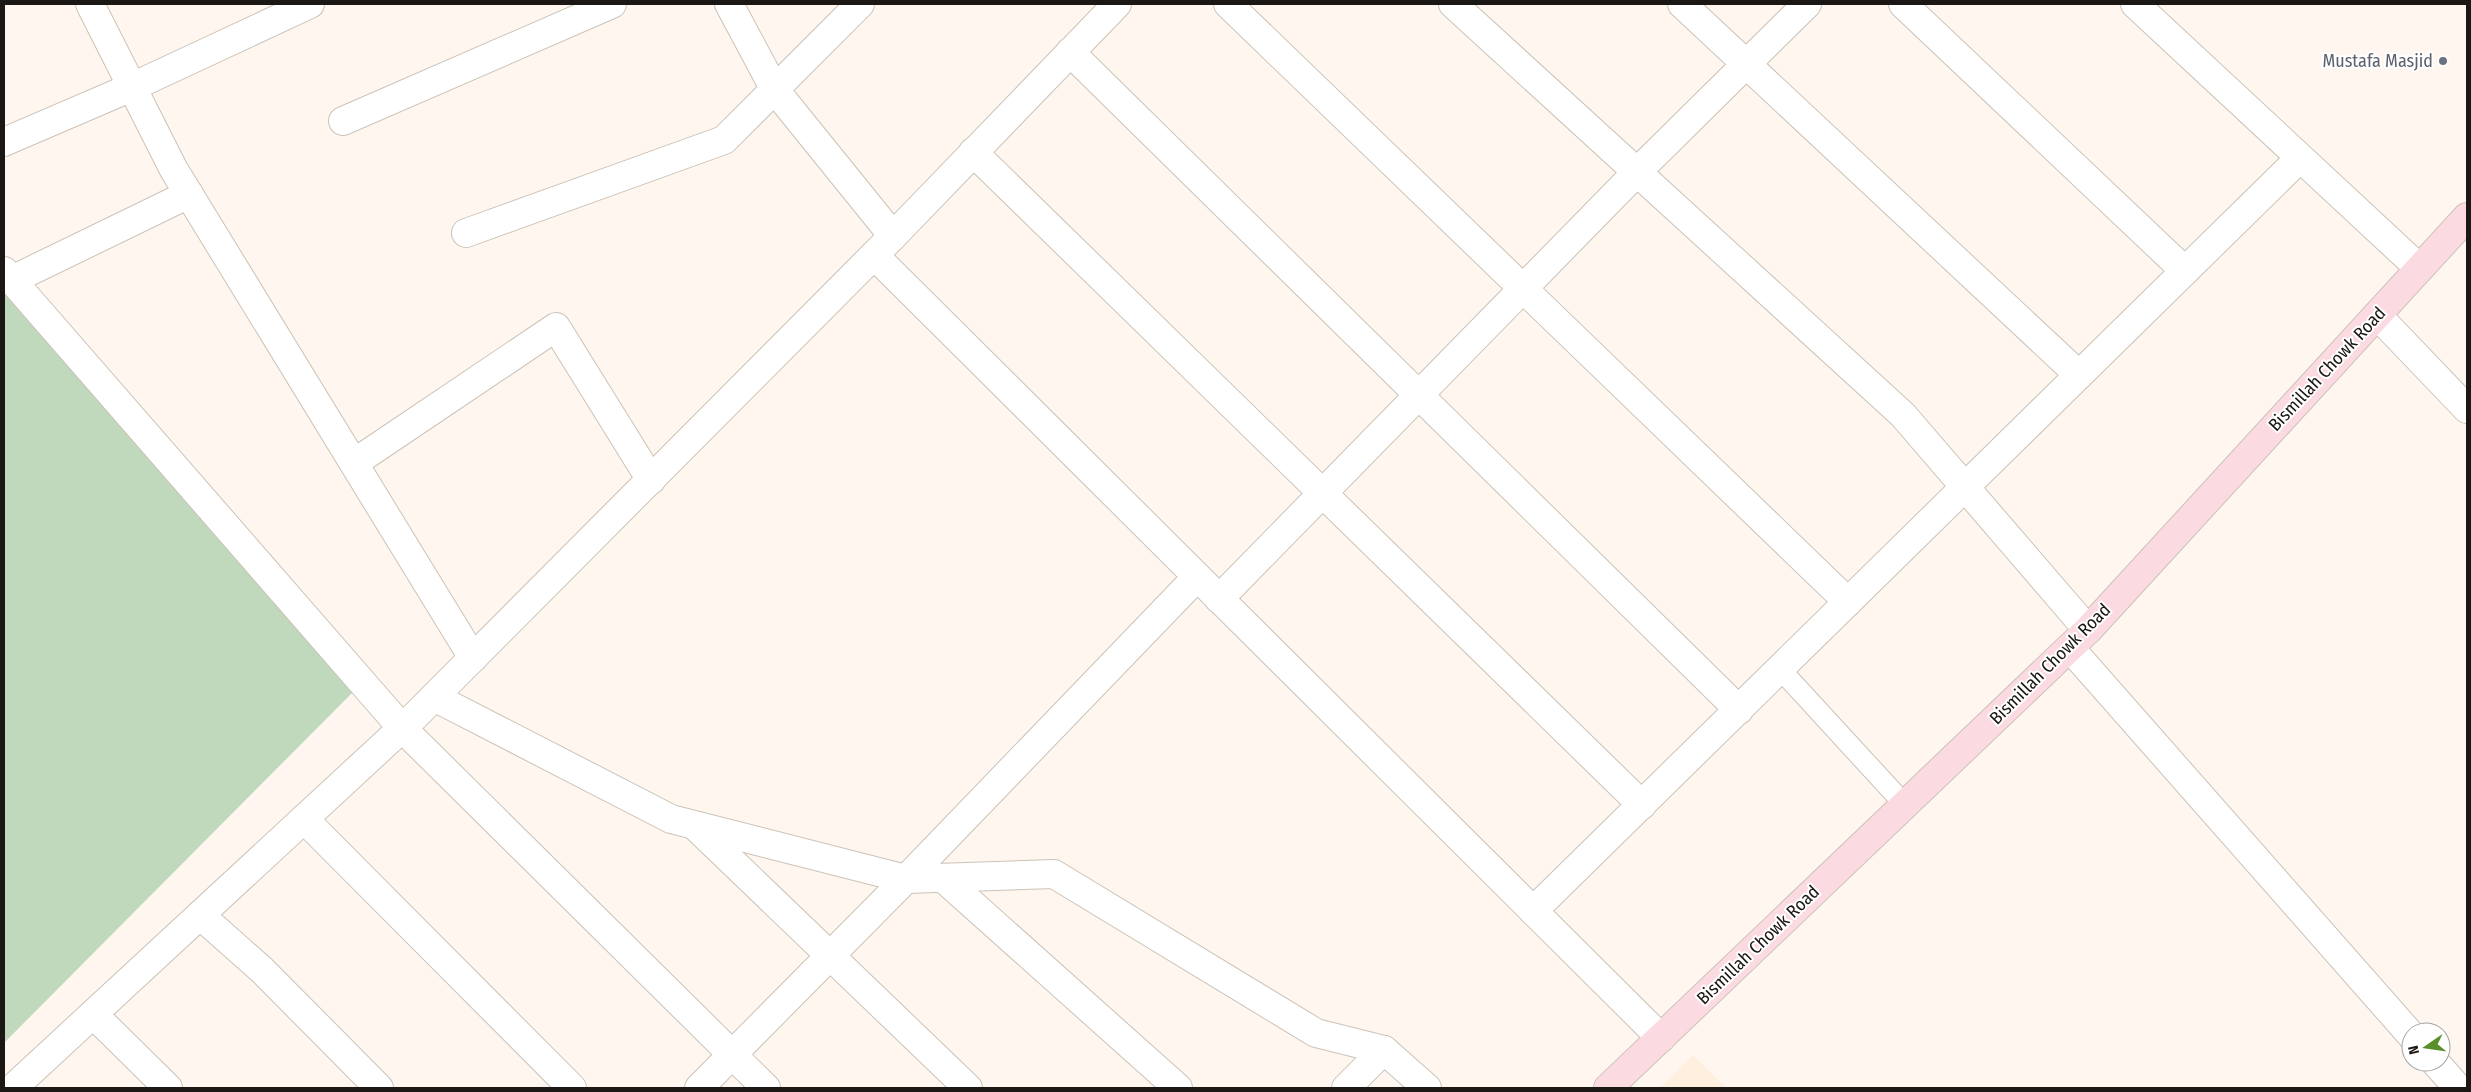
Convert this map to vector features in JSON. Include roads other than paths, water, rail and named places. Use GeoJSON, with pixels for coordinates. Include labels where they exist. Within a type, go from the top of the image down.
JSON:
{"type":"FeatureCollection","features":[{"type":"Feature","properties":{"kind":"main road","name":"Bismillah Chowk Road"},"geometry":{"type":"LineString","coordinates":[[1608,1088],[2079,639],[2418,268],[2467,217]]}},
{"type":"Feature","properties":{"kind":"street"},"geometry":{"type":"LineString","coordinates":[[90,4],[188,194],[473,658]]}},
{"type":"Feature","properties":{"kind":"street"},"geometry":{"type":"LineString","coordinates":[[4,142],[132,87],[310,4]]}},
{"type":"Feature","properties":{"kind":"street"},"geometry":{"type":"LineString","coordinates":[[343,121],[612,4]]}},
{"type":"Feature","properties":{"kind":"street"},"geometry":{"type":"LineString","coordinates":[[729,4],[775,90],[893,236]]}},
{"type":"Feature","properties":{"kind":"street"},"geometry":{"type":"LineString","coordinates":[[466,234],[724,140],[860,4]]}},
{"type":"Feature","properties":{"kind":"street"},"geometry":{"type":"LineString","coordinates":[[13,1088],[434,697],[893,236],[1117,4]]}},
{"type":"Feature","properties":{"kind":"street"},"geometry":{"type":"LineString","coordinates":[[1228,4],[1848,602]]}},
{"type":"Feature","properties":{"kind":"street"},"geometry":{"type":"LineString","coordinates":[[1454,4],[1903,415],[1965,488],[2079,639],[2401,1023]]}},
{"type":"Feature","properties":{"kind":"street"},"geometry":{"type":"LineString","coordinates":[[1682,4],[2080,375]]}},
{"type":"Feature","properties":{"kind":"street"},"geometry":{"type":"LineString","coordinates":[[1219,599],[1637,172],[1807,4]]}},
{"type":"Feature","properties":{"kind":"street"},"geometry":{"type":"LineString","coordinates":[[1903,4],[2185,271]]}},
{"type":"Feature","properties":{"kind":"street"},"geometry":{"type":"LineString","coordinates":[[2135,4],[2418,268]]}},
{"type":"Feature","properties":{"kind":"street"},"geometry":{"type":"LineString","coordinates":[[1070,52],[1739,710]]}},
{"type":"Feature","properties":{"kind":"street"},"geometry":{"type":"LineString","coordinates":[[973,152],[1642,805]]}},
{"type":"Feature","properties":{"kind":"street"},"geometry":{"type":"LineString","coordinates":[[1533,911],[2300,158]]}},
{"type":"Feature","properties":{"kind":"street"},"geometry":{"type":"LineString","coordinates":[[188,194],[8,276],[402,728],[766,1088]]}},
{"type":"Feature","properties":{"kind":"street"},"geometry":{"type":"LineString","coordinates":[[874,255],[1660,1038]]}},
{"type":"Feature","properties":{"kind":"street"},"geometry":{"type":"LineString","coordinates":[[2377,315],[2467,409]]}},
{"type":"Feature","properties":{"kind":"street"},"geometry":{"type":"LineString","coordinates":[[354,463],[556,327],[651,480]]}},
{"type":"Feature","properties":{"kind":"street"},"geometry":{"type":"LineString","coordinates":[[699,1088],[906,879],[1197,577]]}},
{"type":"Feature","properties":{"kind":"street"},"geometry":{"type":"LineString","coordinates":[[434,697],[671,819],[906,879],[1054,874],[1316,1033],[1384,1050],[1427,1088]]}},
{"type":"Feature","properties":{"kind":"street"},"geometry":{"type":"LineString","coordinates":[[304,819],[572,1088]]}},
{"type":"Feature","properties":{"kind":"street"},"geometry":{"type":"LineString","coordinates":[[694,825],[968,1088]]}},
{"type":"Feature","properties":{"kind":"street"},"geometry":{"type":"LineString","coordinates":[[943,878],[1178,1088]]}},
{"type":"Feature","properties":{"kind":"street"},"geometry":{"type":"LineString","coordinates":[[200,915],[262,970],[379,1088]]}},
{"type":"Feature","properties":{"kind":"street"},"geometry":{"type":"LineString","coordinates":[[93,1014],[168,1088]]}},
{"type":"Feature","properties":{"kind":"street"},"geometry":{"type":"LineString","coordinates":[[1346,1088],[1384,1050]]}},
{"type":"Feature","properties":{"kind":"street"},"geometry":{"type":"LineString","coordinates":[[2444,1072],[2458,1088]]}},
{"type":"Feature","properties":{"kind":"lane"},"geometry":{"type":"LineString","coordinates":[[1780,669],[1905,805]]}},
{"type":"Feature","properties":{"kind":"place","name":"Mustafa Masjid"},"geometry":{"type":"Point","coordinates":[2443,61]}}]}
